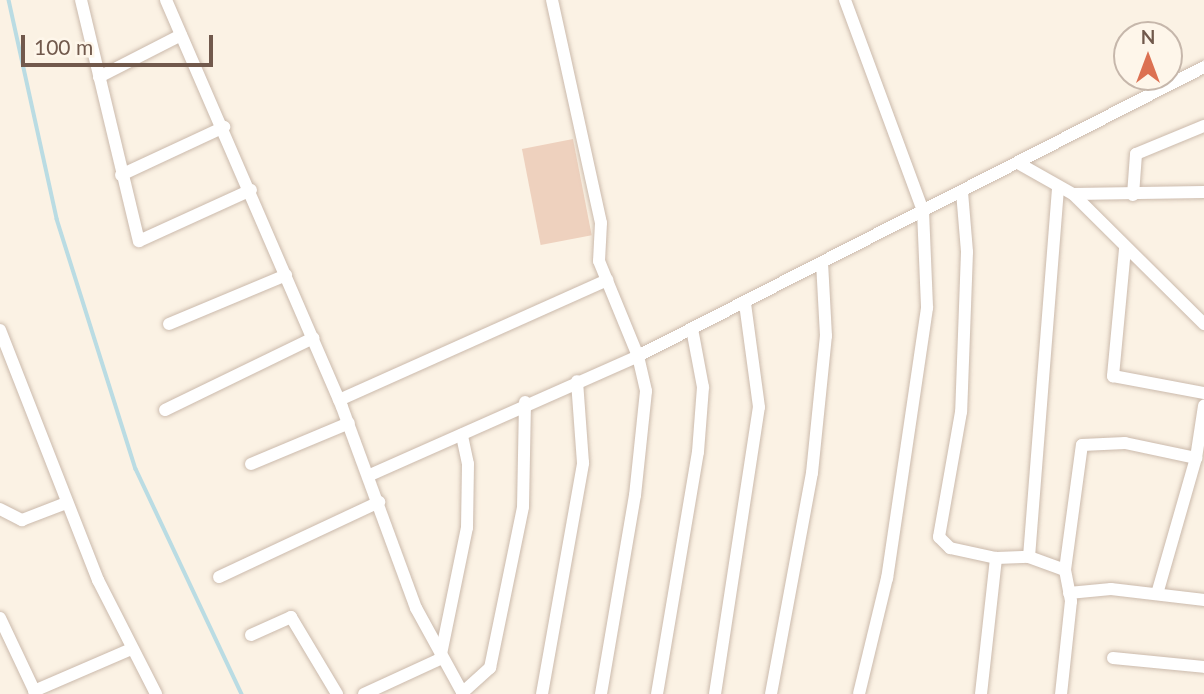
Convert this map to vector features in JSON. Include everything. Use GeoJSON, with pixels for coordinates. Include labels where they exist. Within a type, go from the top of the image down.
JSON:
{"type":"FeatureCollection","features":[{"type":"Feature","properties":{"kind":"street"},"geometry":{"type":"LineString","coordinates":[[80,0],[121,175],[143,242],[251,190]]}},
{"type":"Feature","properties":{"kind":"street"},"geometry":{"type":"LineString","coordinates":[[166,0],[224,127],[349,423],[416,608],[440,659],[462,693],[490,668],[523,507],[525,402]]}},
{"type":"Feature","properties":{"kind":"street"},"geometry":{"type":"LineString","coordinates":[[552,0],[601,223],[599,261],[638,356],[646,391],[635,495],[601,694]]}},
{"type":"Feature","properties":{"kind":"street"},"geometry":{"type":"LineString","coordinates":[[845,0],[923,211],[927,308],[887,578],[859,694]]}},
{"type":"Feature","properties":{"kind":"street"},"geometry":{"type":"LineString","coordinates":[[99,77],[181,34]]}},
{"type":"Feature","properties":{"kind":"street"},"geometry":{"type":"LineString","coordinates":[[370,475],[462,435],[525,402],[638,356],[1204,67]]}},
{"type":"Feature","properties":{"kind":"street"},"geometry":{"type":"LineString","coordinates":[[1133,195],[1136,154],[1204,126]]}},
{"type":"Feature","properties":{"kind":"street"},"geometry":{"type":"LineString","coordinates":[[121,175],[224,127]]}},
{"type":"Feature","properties":{"kind":"street"},"geometry":{"type":"LineString","coordinates":[[1018,163],[1058,189],[1073,194],[1204,192]]}},
{"type":"Feature","properties":{"kind":"street"},"geometry":{"type":"LineString","coordinates":[[1029,557],[1058,189]]}},
{"type":"Feature","properties":{"kind":"street"},"geometry":{"type":"LineString","coordinates":[[962,192],[967,264],[961,412],[939,537],[950,548],[996,558],[1029,557],[1065,570]]}},
{"type":"Feature","properties":{"kind":"street"},"geometry":{"type":"LineString","coordinates":[[1073,194],[1125,249],[1204,324]]}},
{"type":"Feature","properties":{"kind":"street"},"geometry":{"type":"LineString","coordinates":[[1125,249],[1113,376],[1204,393]]}},
{"type":"Feature","properties":{"kind":"street"},"geometry":{"type":"LineString","coordinates":[[771,694],[812,473],[826,336],[822,263]]}},
{"type":"Feature","properties":{"kind":"street"},"geometry":{"type":"LineString","coordinates":[[169,324],[286,275]]}},
{"type":"Feature","properties":{"kind":"street"},"geometry":{"type":"LineString","coordinates":[[339,400],[607,279]]}},
{"type":"Feature","properties":{"kind":"street"},"geometry":{"type":"LineString","coordinates":[[715,694],[759,407],[745,303]]}},
{"type":"Feature","properties":{"kind":"street"},"geometry":{"type":"LineString","coordinates":[[657,694],[698,452],[703,387],[692,329]]}},
{"type":"Feature","properties":{"kind":"street"},"geometry":{"type":"LineString","coordinates":[[0,331],[66,503],[131,649],[156,694]]}},
{"type":"Feature","properties":{"kind":"street"},"geometry":{"type":"LineString","coordinates":[[165,410],[313,338]]}},
{"type":"Feature","properties":{"kind":"street"},"geometry":{"type":"LineString","coordinates":[[542,694],[583,463],[577,381]]}},
{"type":"Feature","properties":{"kind":"street"},"geometry":{"type":"LineString","coordinates":[[1157,594],[1196,458],[1204,406]]}},
{"type":"Feature","properties":{"kind":"street"},"geometry":{"type":"LineString","coordinates":[[251,464],[349,423]]}},
{"type":"Feature","properties":{"kind":"street"},"geometry":{"type":"LineString","coordinates":[[440,659],[467,528],[468,464],[462,435]]}},
{"type":"Feature","properties":{"kind":"street"},"geometry":{"type":"LineString","coordinates":[[1061,694],[1069,593],[1065,570],[1082,445],[1125,443],[1196,458]]}},
{"type":"Feature","properties":{"kind":"street"},"geometry":{"type":"LineString","coordinates":[[219,577],[379,502]]}},
{"type":"Feature","properties":{"kind":"street"},"geometry":{"type":"LineString","coordinates":[[0,509],[22,520],[66,503]]}},
{"type":"Feature","properties":{"kind":"street"},"geometry":{"type":"LineString","coordinates":[[981,694],[996,558]]}},
{"type":"Feature","properties":{"kind":"street"},"geometry":{"type":"LineString","coordinates":[[1069,593],[1111,589],[1204,600]]}},
{"type":"Feature","properties":{"kind":"street"},"geometry":{"type":"LineString","coordinates":[[251,635],[291,617],[332,693]]}},
{"type":"Feature","properties":{"kind":"street"},"geometry":{"type":"LineString","coordinates":[[0,618],[35,693],[131,649]]}},
{"type":"Feature","properties":{"kind":"street"},"geometry":{"type":"LineString","coordinates":[[1112,658],[1204,667]]}},
{"type":"Feature","properties":{"kind":"street"},"geometry":{"type":"LineString","coordinates":[[364,694],[440,659]]}},
{"type":"Feature","properties":{"kind":"building"},"geometry":{"type":"Polygon","coordinates":[[[573,139],[592,235],[541,245],[522,149],[573,139]]]}},
{"type":"Feature","properties":{"kind":"waterway"},"geometry":{"type":"LineString","coordinates":[[9,0],[57,219],[136,469],[242,694]]}}]}
